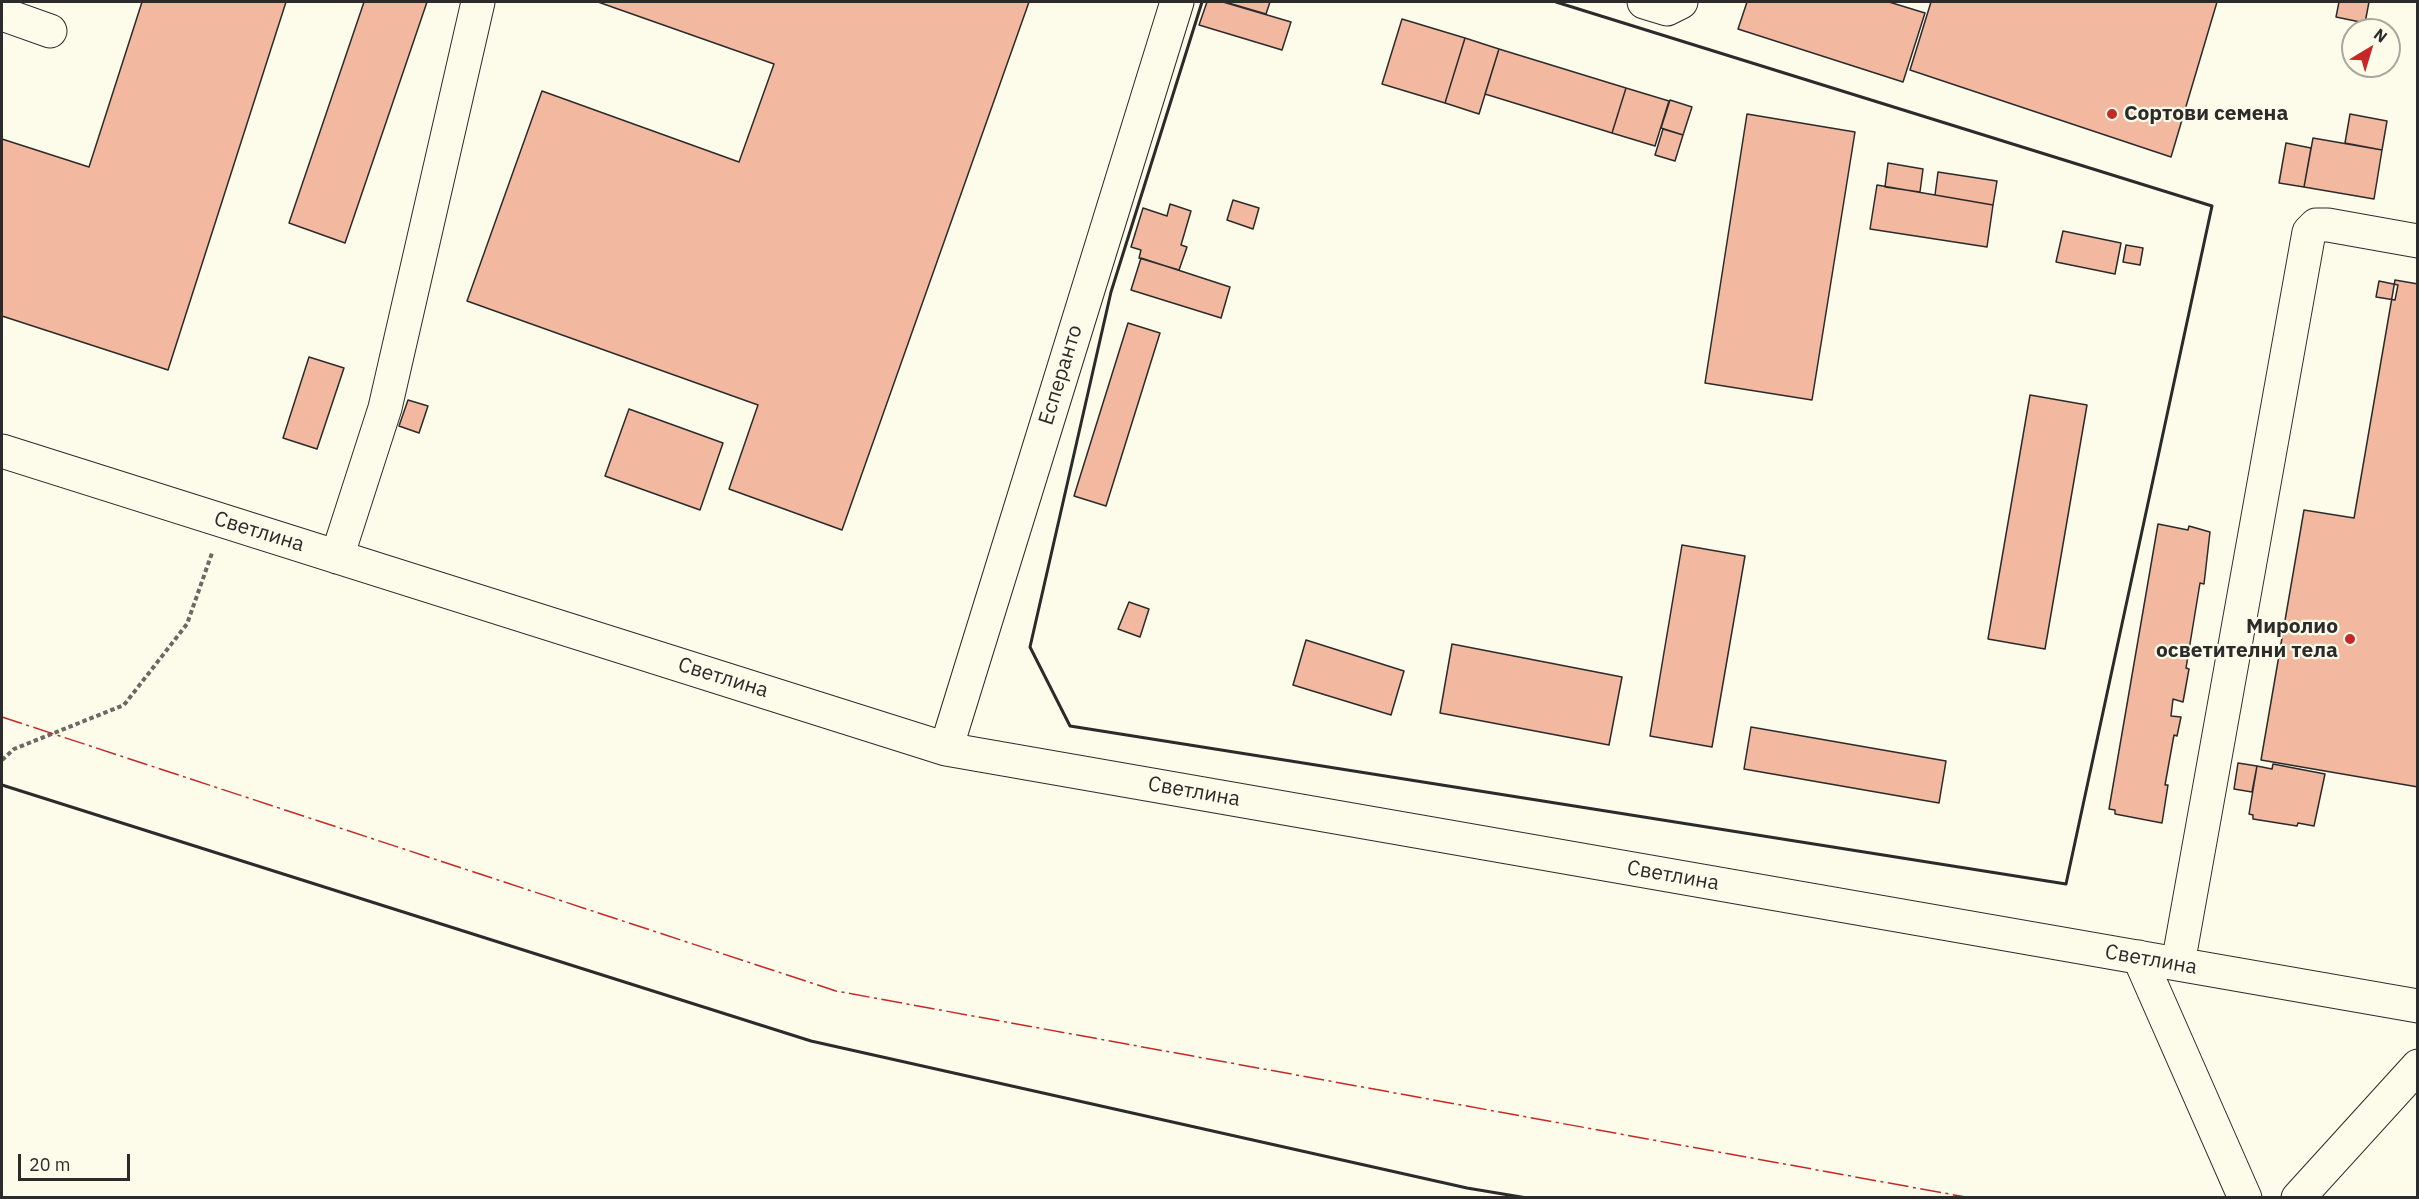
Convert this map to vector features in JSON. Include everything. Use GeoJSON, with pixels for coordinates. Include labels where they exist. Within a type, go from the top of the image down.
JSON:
{"type":"FeatureCollection","features":[{"type":"Feature","properties":{"kind":"street"},"geometry":{"type":"LineString","coordinates":[[337,557],[385,408],[478,2]]}},
{"type":"Feature","properties":{"kind":"street","name":"Есперанто"},"geometry":{"type":"LineString","coordinates":[[946,749],[1177,2]]}},
{"type":"Feature","properties":{"kind":"street"},"geometry":{"type":"LineString","coordinates":[[1644,2],[1667,9],[1681,2]]}},
{"type":"Feature","properties":{"kind":"street"},"geometry":{"type":"LineString","coordinates":[[2,14],[50,31]]}},
{"type":"Feature","properties":{"kind":"street"},"geometry":{"type":"LineString","coordinates":[[2178,964],[2309,232],[2316,225],[2328,225],[2418,241]]}},
{"type":"Feature","properties":{"kind":"street","name":"Светлина"},"geometry":{"type":"LineString","coordinates":[[2,450],[946,749],[2418,1006]]}},
{"type":"Feature","properties":{"kind":"street"},"geometry":{"type":"LineString","coordinates":[[2139,957],[2245,1197]]}},
{"type":"Feature","properties":{"kind":"street"},"geometry":{"type":"LineString","coordinates":[[2298,1197],[2418,1066]]}},
{"type":"Feature","properties":{"kind":"path"},"geometry":{"type":"LineString","coordinates":[[2,760],[14,749],[123,705],[187,624],[223,521]]}},
{"type":"Feature","properties":{"kind":"building"},"geometry":{"type":"Polygon","coordinates":[[[142,2],[286,2],[168,370],[2,316],[2,139],[89,167],[142,2]]]}},
{"type":"Feature","properties":{"kind":"building"},"geometry":{"type":"Polygon","coordinates":[[[364,2],[427,2],[345,243],[289,223],[364,2]]]}},
{"type":"Feature","properties":{"kind":"building"},"geometry":{"type":"Polygon","coordinates":[[[598,2],[1029,2],[842,530],[729,489],[758,405],[467,301],[542,91],[739,162],[774,64],[598,2]]]}},
{"type":"Feature","properties":{"kind":"building"},"geometry":{"type":"Polygon","coordinates":[[[1207,2],[1223,2],[1291,22],[1282,50],[1199,25],[1207,2]]]}},
{"type":"Feature","properties":{"kind":"building"},"geometry":{"type":"Polygon","coordinates":[[[1225,2],[1270,2],[1266,14],[1225,2]]]}},
{"type":"Feature","properties":{"kind":"building"},"geometry":{"type":"Polygon","coordinates":[[[1747,2],[1889,2],[1925,13],[1903,82],[1738,29],[1747,2]]]}},
{"type":"Feature","properties":{"kind":"building","name":"Сортови семена"},"geometry":{"type":"Polygon","coordinates":[[[1931,2],[2217,2],[2171,157],[1910,70],[1931,2]]]}},
{"type":"Feature","properties":{"kind":"building"},"geometry":{"type":"Polygon","coordinates":[[[2339,2],[2369,2],[2366,18],[2336,17],[2339,2]]]}},
{"type":"Feature","properties":{"kind":"building"},"geometry":{"type":"Polygon","coordinates":[[[1402,19],[1465,38],[1445,103],[1382,84],[1402,19]]]}},
{"type":"Feature","properties":{"kind":"building"},"geometry":{"type":"Polygon","coordinates":[[[1465,38],[1499,49],[1479,114],[1445,103],[1465,38]]]}},
{"type":"Feature","properties":{"kind":"building"},"geometry":{"type":"Polygon","coordinates":[[[1499,49],[1626,88],[1612,133],[1485,94],[1499,49]]]}},
{"type":"Feature","properties":{"kind":"building"},"geometry":{"type":"Polygon","coordinates":[[[1626,88],[1669,101],[1655,146],[1612,133],[1626,88]]]}},
{"type":"Feature","properties":{"kind":"building"},"geometry":{"type":"Polygon","coordinates":[[[1670,100],[1692,107],[1683,135],[1661,128],[1670,100]]]}},
{"type":"Feature","properties":{"kind":"building"},"geometry":{"type":"Polygon","coordinates":[[[1747,114],[1855,132],[1812,400],[1705,383],[1747,114]]]}},
{"type":"Feature","properties":{"kind":"building"},"geometry":{"type":"Polygon","coordinates":[[[2350,114],[2387,121],[2382,150],[2345,143],[2350,114]]]}},
{"type":"Feature","properties":{"kind":"building"},"geometry":{"type":"Polygon","coordinates":[[[1663,129],[1683,135],[1675,161],[1655,155],[1663,129]]]}},
{"type":"Feature","properties":{"kind":"building"},"geometry":{"type":"Polygon","coordinates":[[[2313,138],[2382,150],[2374,199],[2304,187],[2313,138]]]}},
{"type":"Feature","properties":{"kind":"building"},"geometry":{"type":"Polygon","coordinates":[[[2286,143],[2311,148],[2304,187],[2279,183],[2286,143]]]}},
{"type":"Feature","properties":{"kind":"building"},"geometry":{"type":"Polygon","coordinates":[[[1888,163],[1923,169],[1920,192],[1885,187],[1888,163]]]}},
{"type":"Feature","properties":{"kind":"building"},"geometry":{"type":"Polygon","coordinates":[[[1938,172],[1997,181],[1993,205],[1935,195],[1938,172]]]}},
{"type":"Feature","properties":{"kind":"building"},"geometry":{"type":"Polygon","coordinates":[[[1877,185],[1993,205],[1987,247],[1870,229],[1877,185]]]}},
{"type":"Feature","properties":{"kind":"building"},"geometry":{"type":"Polygon","coordinates":[[[1233,200],[1259,208],[1253,229],[1227,220],[1233,200]]]}},
{"type":"Feature","properties":{"kind":"building"},"geometry":{"type":"Polygon","coordinates":[[[1170,204],[1191,211],[1181,245],[1187,247],[1179,270],[1139,258],[1141,250],[1131,247],[1143,208],[1167,216],[1170,204]]]}},
{"type":"Feature","properties":{"kind":"building"},"geometry":{"type":"Polygon","coordinates":[[[2063,231],[2121,243],[2115,274],[2056,262],[2063,231]]]}},
{"type":"Feature","properties":{"kind":"building"},"geometry":{"type":"Polygon","coordinates":[[[2126,245],[2143,248],[2140,265],[2123,262],[2126,245]]]}},
{"type":"Feature","properties":{"kind":"building"},"geometry":{"type":"Polygon","coordinates":[[[1141,258],[1230,287],[1221,318],[1131,290],[1141,258]]]}},
{"type":"Feature","properties":{"kind":"building","name":"Миролио осветителни тела"},"geometry":{"type":"Polygon","coordinates":[[[2395,280],[2418,284],[2418,787],[2261,760],[2304,510],[2354,518],[2395,280]]]}},
{"type":"Feature","properties":{"kind":"building"},"geometry":{"type":"Polygon","coordinates":[[[2379,281],[2398,285],[2395,300],[2376,297],[2379,281]]]}},
{"type":"Feature","properties":{"kind":"building"},"geometry":{"type":"Polygon","coordinates":[[[1128,323],[1160,333],[1106,506],[1074,496],[1128,323]]]}},
{"type":"Feature","properties":{"kind":"building"},"geometry":{"type":"Polygon","coordinates":[[[309,357],[344,368],[317,449],[283,438],[309,357]]]}},
{"type":"Feature","properties":{"kind":"building"},"geometry":{"type":"Polygon","coordinates":[[[2030,395],[2087,405],[2045,649],[1988,639],[2030,395]]]}},
{"type":"Feature","properties":{"kind":"building"},"geometry":{"type":"Polygon","coordinates":[[[408,400],[428,406],[419,433],[399,426],[408,400]]]}},
{"type":"Feature","properties":{"kind":"building"},"geometry":{"type":"Polygon","coordinates":[[[629,409],[723,443],[700,510],[605,476],[629,409]]]}},
{"type":"Feature","properties":{"kind":"building"},"geometry":{"type":"Polygon","coordinates":[[[2158,524],[2188,530],[2189,526],[2210,532],[2204,584],[2200,583],[2186,668],[2189,669],[2183,702],[2173,699],[2171,716],[2181,717],[2177,736],[2174,735],[2165,785],[2168,785],[2162,823],[2115,814],[2115,810],[2109,809],[2158,524]]]}},
{"type":"Feature","properties":{"kind":"building"},"geometry":{"type":"Polygon","coordinates":[[[1682,545],[1745,556],[1712,747],[1650,736],[1682,545]]]}},
{"type":"Feature","properties":{"kind":"building"},"geometry":{"type":"Polygon","coordinates":[[[1129,602],[1149,609],[1140,637],[1118,629],[1129,602]]]}},
{"type":"Feature","properties":{"kind":"building"},"geometry":{"type":"Polygon","coordinates":[[[1306,640],[1404,671],[1391,715],[1293,685],[1306,640]]]}},
{"type":"Feature","properties":{"kind":"building"},"geometry":{"type":"Polygon","coordinates":[[[1452,644],[1622,677],[1609,745],[1440,713],[1452,644]]]}},
{"type":"Feature","properties":{"kind":"building"},"geometry":{"type":"Polygon","coordinates":[[[1751,727],[1946,761],[1939,803],[1744,769],[1751,727]]]}},
{"type":"Feature","properties":{"kind":"building"},"geometry":{"type":"Polygon","coordinates":[[[2238,763],[2257,766],[2252,792],[2234,789],[2238,763]]]}},
{"type":"Feature","properties":{"kind":"building"},"geometry":{"type":"Polygon","coordinates":[[[2273,764],[2325,774],[2314,826],[2298,823],[2297,826],[2253,819],[2253,815],[2249,814],[2257,766],[2272,769],[2273,764]]]}},
{"type":"Feature","properties":{"kind":"wall"},"geometry":{"type":"LineString","coordinates":[[1202,2],[1111,292],[1030,647],[1070,726],[2066,884],[2212,206],[1556,2]]}},
{"type":"Feature","properties":{"kind":"wall"},"geometry":{"type":"LineString","coordinates":[[2,785],[811,1041],[1467,1188],[1527,1198]]}},
{"type":"Feature","properties":{"kind":"power"},"geometry":{"type":"LineString","coordinates":[[2,717],[836,991],[1971,1198]]}},
{"type":"Feature","properties":{"kind":"place","name":"Сортови семена"},"geometry":{"type":"Point","coordinates":[2112,114]}},
{"type":"Feature","properties":{"kind":"place","name":"Миролио осветителни тела"},"geometry":{"type":"Point","coordinates":[2350,639]}}]}
